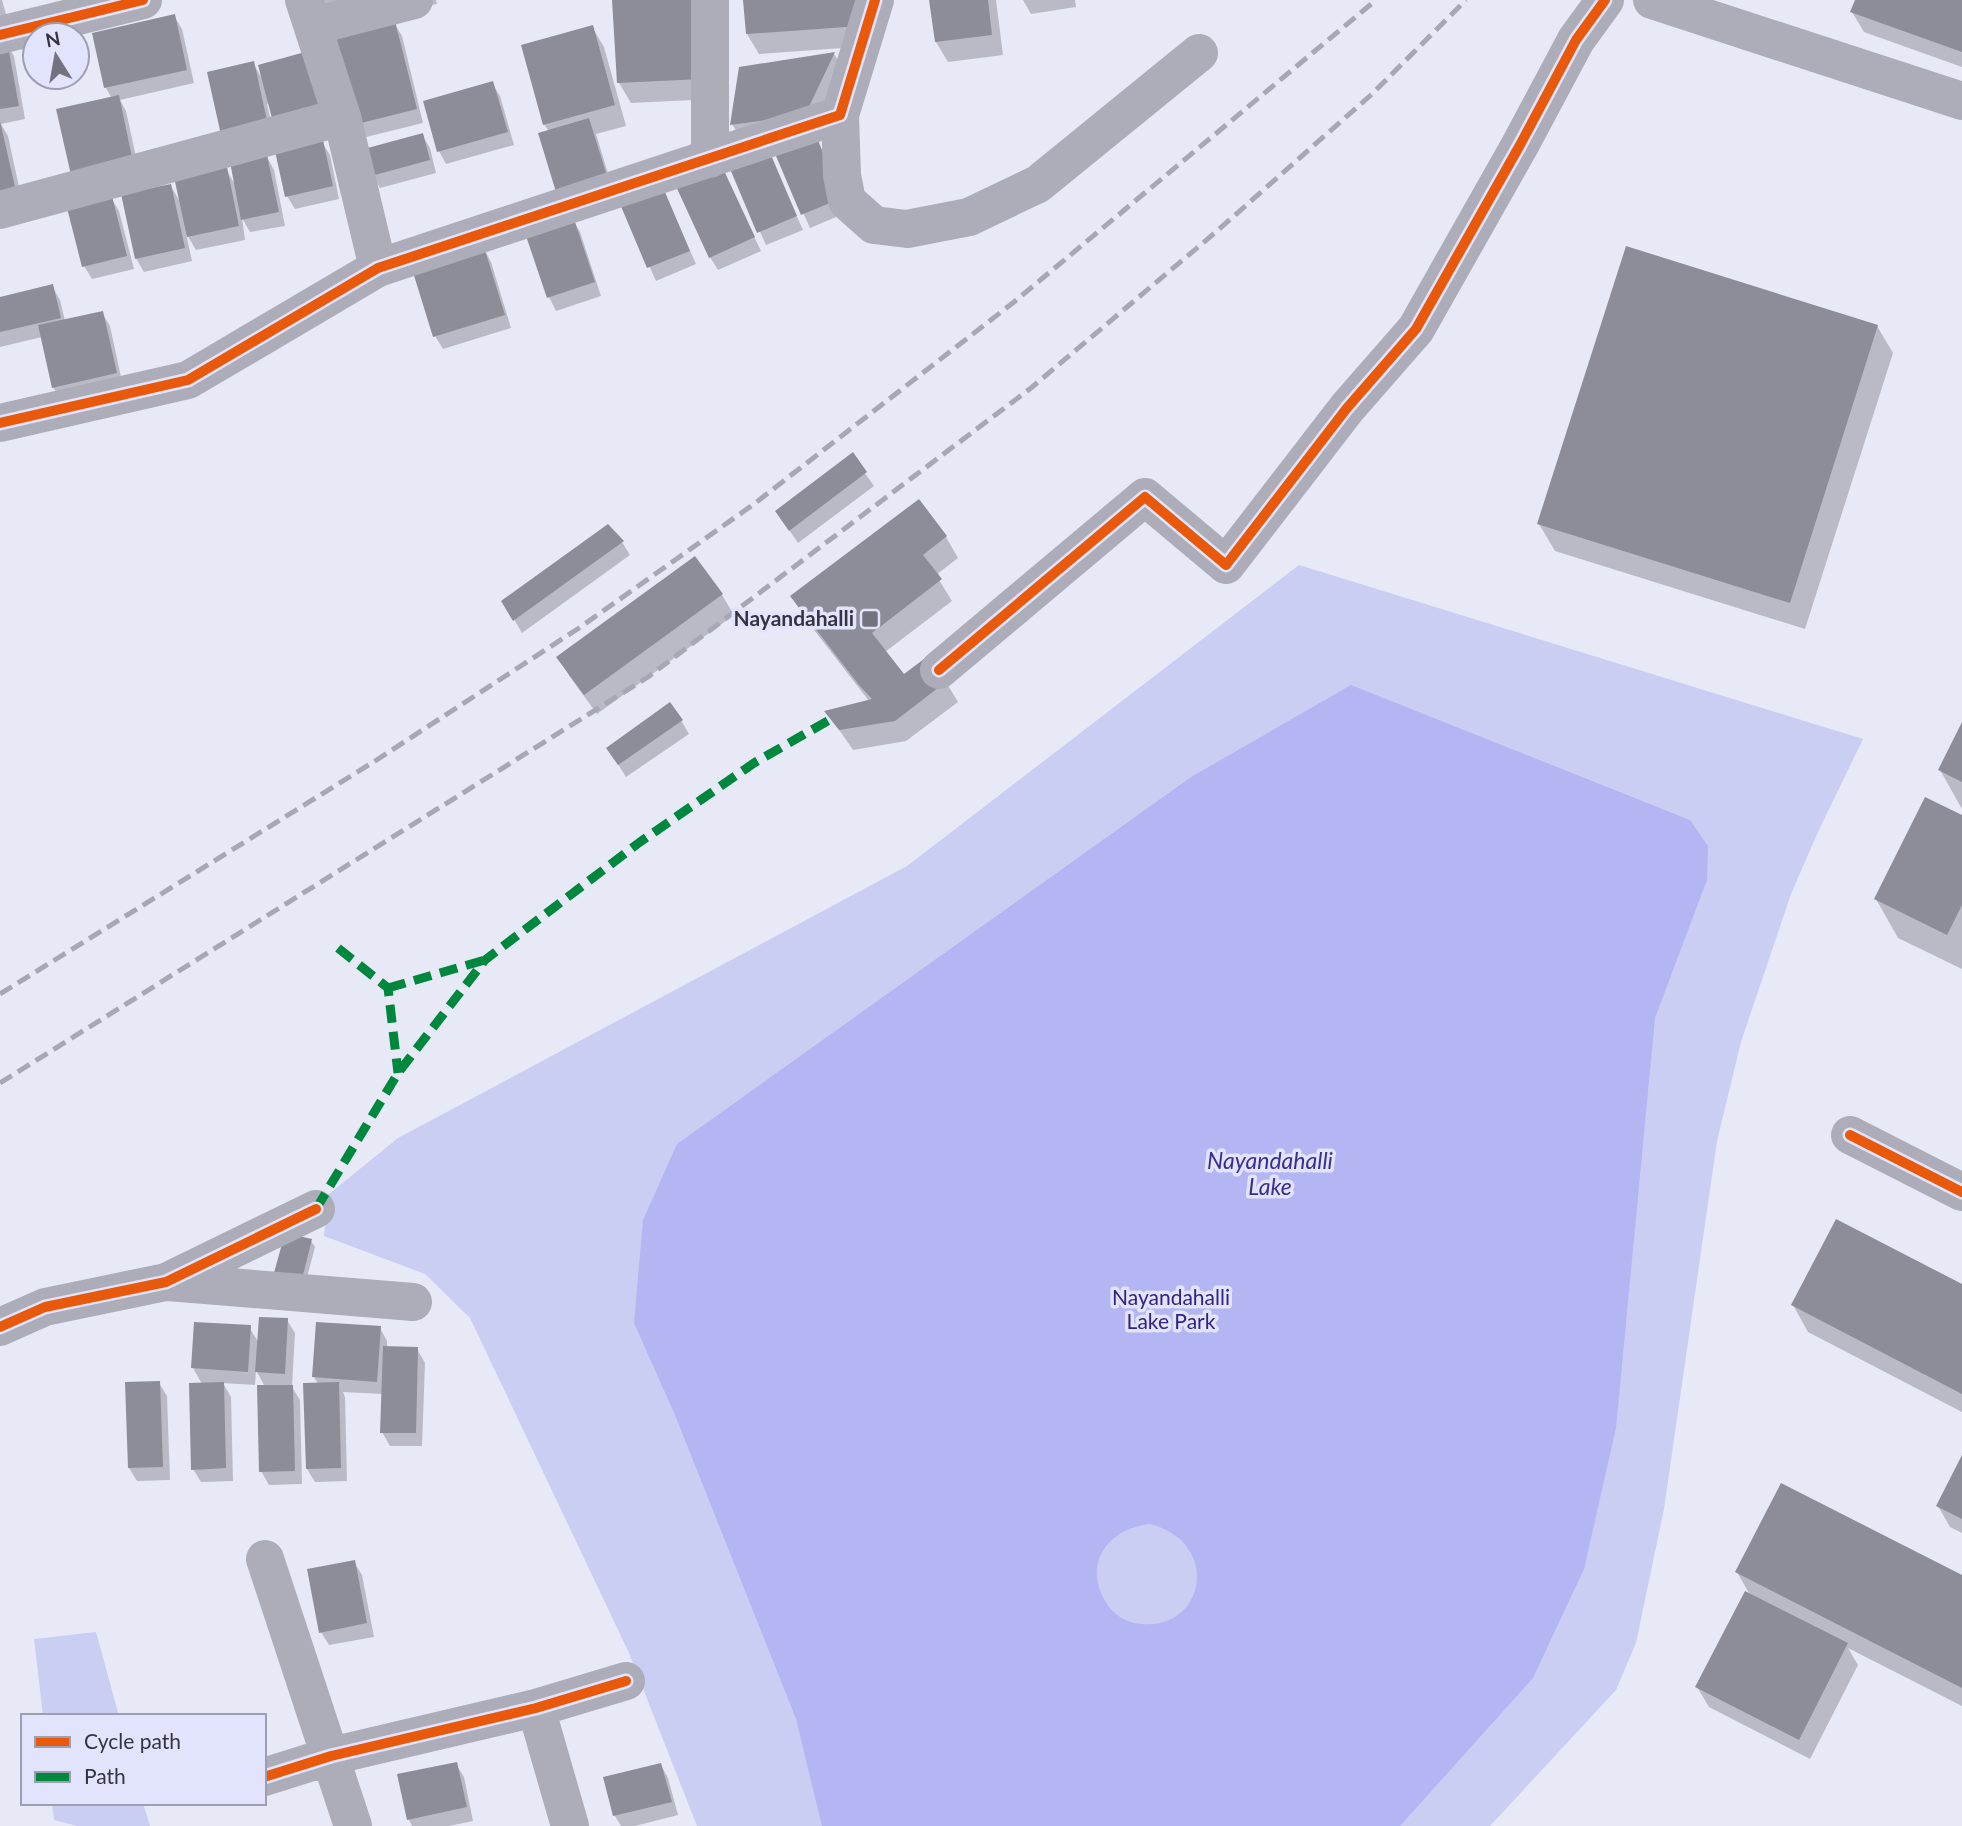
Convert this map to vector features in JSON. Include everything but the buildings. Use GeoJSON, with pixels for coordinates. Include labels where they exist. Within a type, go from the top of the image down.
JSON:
{"type":"FeatureCollection","features":[{"type":"Feature","properties":{"kind":"street"},"geometry":{"type":"LineString","coordinates":[[0,35],[143,0]]}},
{"type":"Feature","properties":{"kind":"street"},"geometry":{"type":"LineString","coordinates":[[378,268],[342,117],[308,13],[414,0]]}},
{"type":"Feature","properties":{"kind":"street"},"geometry":{"type":"LineString","coordinates":[[710,0],[710,159]]}},
{"type":"Feature","properties":{"kind":"street"},"geometry":{"type":"LineString","coordinates":[[875,0],[840,115],[842,175],[847,201],[874,225],[906,229],[969,217],[1038,184],[1199,54]]}},
{"type":"Feature","properties":{"kind":"street"},"geometry":{"type":"LineString","coordinates":[[939,670],[1145,497],[1226,565],[1348,408],[1416,329],[1576,40],[1605,0]]}},
{"type":"Feature","properties":{"kind":"street"},"geometry":{"type":"LineString","coordinates":[[1652,0],[1962,101]]}},
{"type":"Feature","properties":{"kind":"street"},"geometry":{"type":"LineString","coordinates":[[0,423],[188,380],[378,268],[840,115]]}},
{"type":"Feature","properties":{"kind":"street"},"geometry":{"type":"LineString","coordinates":[[0,210],[342,117]]}},
{"type":"Feature","properties":{"kind":"street"},"geometry":{"type":"LineString","coordinates":[[1850,1135],[1962,1192]]}},
{"type":"Feature","properties":{"kind":"street"},"geometry":{"type":"LineString","coordinates":[[0,1326],[45,1307],[166,1282],[316,1209]]}},
{"type":"Feature","properties":{"kind":"street"},"geometry":{"type":"LineString","coordinates":[[166,1282],[413,1302]]}},
{"type":"Feature","properties":{"kind":"street"},"geometry":{"type":"LineString","coordinates":[[265,1559],[353,1826]]}},
{"type":"Feature","properties":{"kind":"street"},"geometry":{"type":"LineString","coordinates":[[266,1776],[331,1756],[536,1708],[626,1681]]}},
{"type":"Feature","properties":{"kind":"street"},"geometry":{"type":"LineString","coordinates":[[536,1708],[570,1826]]}},
{"type":"Feature","properties":{"kind":"green space","name":"Nayandahalli Lake"},"geometry":{"type":"Polygon","coordinates":[[[1299,565],[1863,739],[1791,894],[1741,1042],[1717,1141],[1664,1509],[1636,1643],[1616,1690],[1490,1826],[697,1826],[629,1653],[470,1318],[425,1274],[324,1236],[329,1194],[398,1138],[907,866],[1299,565]]]}},
{"type":"Feature","properties":{"kind":"green space"},"geometry":{"type":"Polygon","coordinates":[[[96,1632],[118,1714],[43,1714],[34,1639],[96,1632]]]}},
{"type":"Feature","properties":{"kind":"green space"},"geometry":{"type":"Polygon","coordinates":[[[52,1805],[144,1805],[150,1826],[77,1826],[54,1820],[52,1805]]]}},
{"type":"Feature","properties":{"kind":"water","name":"Nayandahalli Lake"},"geometry":{"type":"Polygon","coordinates":[[[1351,685],[1690,820],[1708,846],[1707,880],[1655,1018],[1616,1428],[1584,1569],[1533,1678],[1400,1826],[822,1826],[796,1719],[675,1415],[634,1323],[643,1220],[677,1144],[1191,777],[1351,685]],[[1150,1524],[1123,1532],[1104,1548],[1097,1571],[1098,1585],[1107,1604],[1119,1616],[1142,1624],[1164,1622],[1180,1613],[1191,1599],[1197,1583],[1196,1565],[1188,1548],[1173,1534],[1150,1524]]]}},
{"type":"Feature","properties":{"kind":"railway"},"geometry":{"type":"LineString","coordinates":[[0,994],[375,761],[579,628],[754,504],[1014,302],[1376,0]]}},
{"type":"Feature","properties":{"kind":"railway"},"geometry":{"type":"LineString","coordinates":[[0,1083],[648,677],[1031,388],[1217,231],[1372,94],[1466,0]]}},
{"type":"Feature","properties":{"kind":"marked path"},"geometry":{"type":"LineString","coordinates":[[316,1209],[398,1073],[485,960],[640,842],[754,763],[831,719]]}},
{"type":"Feature","properties":{"kind":"marked path"},"geometry":{"type":"LineString","coordinates":[[338,948],[388,988],[398,1073]]}},
{"type":"Feature","properties":{"kind":"marked path"},"geometry":{"type":"LineString","coordinates":[[388,988],[485,960]]}},
{"type":"Feature","properties":{"kind":"cycle path"},"geometry":{"type":"LineString","coordinates":[[0,35],[143,0]]}},
{"type":"Feature","properties":{"kind":"cycle path"},"geometry":{"type":"LineString","coordinates":[[0,423],[188,380],[378,268],[840,115],[875,0]]}},
{"type":"Feature","properties":{"kind":"cycle path"},"geometry":{"type":"LineString","coordinates":[[939,670],[1145,497],[1226,565],[1347,408],[1416,329],[1576,40],[1605,0]]}},
{"type":"Feature","properties":{"kind":"cycle path"},"geometry":{"type":"LineString","coordinates":[[1850,1135],[1962,1192]]}},
{"type":"Feature","properties":{"kind":"cycle path"},"geometry":{"type":"LineString","coordinates":[[0,1327],[45,1307],[166,1282],[316,1209]]}},
{"type":"Feature","properties":{"kind":"cycle path"},"geometry":{"type":"LineString","coordinates":[[266,1776],[331,1756],[536,1708],[626,1681]]}},
{"type":"Feature","properties":{"kind":"place","name":"Nayandahalli"},"geometry":{"type":"Point","coordinates":[870,619]}},
{"type":"Feature","properties":{"kind":"park label","name":"Nayandahalli Lake Park"},"geometry":{"type":"Point","coordinates":[1171,1310]}}]}
